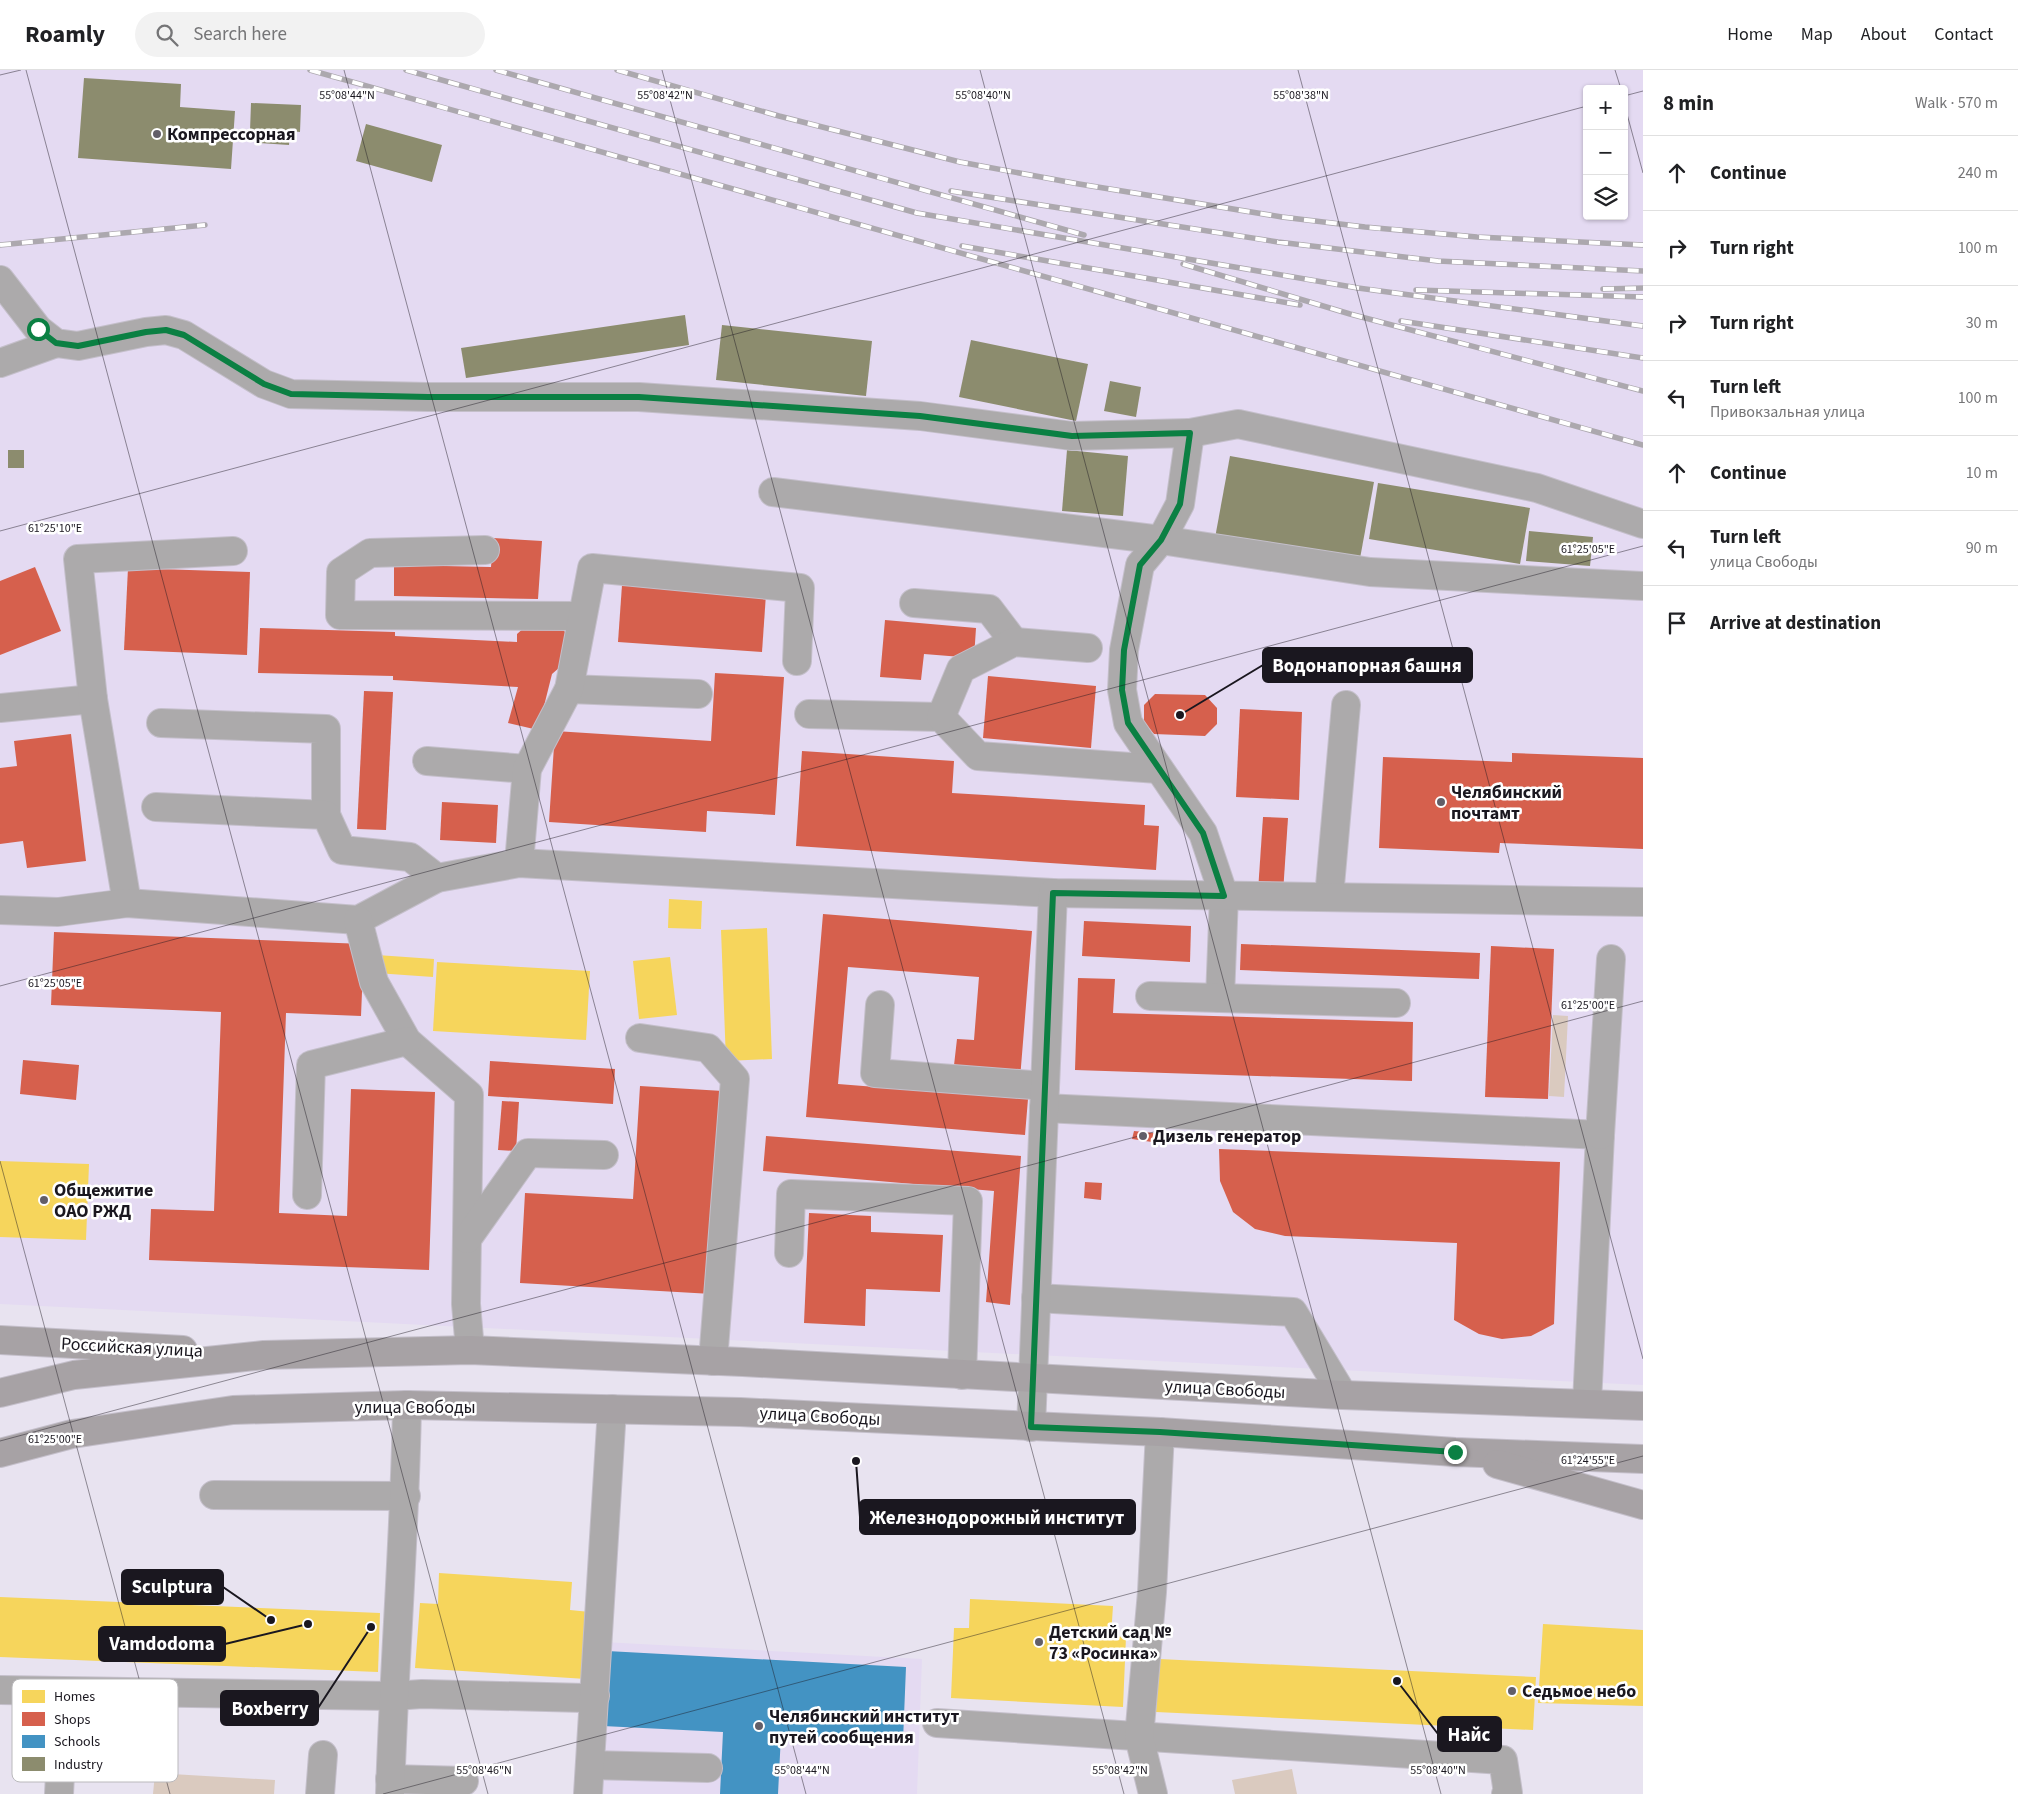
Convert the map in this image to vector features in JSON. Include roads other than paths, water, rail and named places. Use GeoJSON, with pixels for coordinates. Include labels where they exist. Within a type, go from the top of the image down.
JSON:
{"type":"FeatureCollection","features":[{"type":"Feature","properties":{"kind":"main road","name":"Российская улица"},"geometry":{"type":"LineString","coordinates":[[0,1340],[264,1355]]}},
{"type":"Feature","properties":{"kind":"main road","name":"улица Свободы"},"geometry":{"type":"LineString","coordinates":[[0,1393],[74,1375],[264,1355],[470,1350],[713,1361],[1343,1396],[1643,1406]]}},
{"type":"Feature","properties":{"kind":"main road","name":"улица Свободы"},"geometry":{"type":"LineString","coordinates":[[0,1453],[72,1434],[233,1410],[408,1405],[740,1412],[1160,1432],[1455,1452],[1643,1459]]}},
{"type":"Feature","properties":{"kind":"main road"},"geometry":{"type":"LineString","coordinates":[[1455,1452],[1643,1505]]}},
{"type":"Feature","properties":{"kind":"lane"},"geometry":{"type":"LineString","coordinates":[[0,281],[38,329],[56,343]]}},
{"type":"Feature","properties":{"kind":"lane"},"geometry":{"type":"LineString","coordinates":[[0,363],[56,343],[78,346],[146,332],[166,330],[184,335],[264,384],[291,394],[428,397],[639,397],[920,416],[1072,436],[1190,433],[1238,424],[1536,488],[1643,524]]}},
{"type":"Feature","properties":{"kind":"lane"},"geometry":{"type":"LineString","coordinates":[[1190,433],[1180,504],[1161,540],[1140,565],[1124,650],[1122,690],[1128,723],[1203,833],[1224,896],[1220,998]]}},
{"type":"Feature","properties":{"kind":"lane"},"geometry":{"type":"LineString","coordinates":[[773,492],[1161,540],[1370,572],[1643,586]]}},
{"type":"Feature","properties":{"kind":"lane"},"geometry":{"type":"LineString","coordinates":[[485,550],[370,553],[341,572],[340,615],[582,616]]}},
{"type":"Feature","properties":{"kind":"lane"},"geometry":{"type":"LineString","coordinates":[[128,903],[93,699],[78,559],[233,551]]}},
{"type":"Feature","properties":{"kind":"lane"},"geometry":{"type":"LineString","coordinates":[[519,863],[527,769],[569,689],[592,568],[800,588],[797,661]]}},
{"type":"Feature","properties":{"kind":"lane"},"geometry":{"type":"LineString","coordinates":[[914,603],[989,609],[1014,642]]}},
{"type":"Feature","properties":{"kind":"lane"},"geometry":{"type":"LineString","coordinates":[[941,717],[961,669],[1014,642],[1088,648]]}},
{"type":"Feature","properties":{"kind":"lane"},"geometry":{"type":"LineString","coordinates":[[569,689],[698,694]]}},
{"type":"Feature","properties":{"kind":"lane"},"geometry":{"type":"LineString","coordinates":[[0,708],[93,699]]}},
{"type":"Feature","properties":{"kind":"lane"},"geometry":{"type":"LineString","coordinates":[[1329,898],[1346,705]]}},
{"type":"Feature","properties":{"kind":"lane"},"geometry":{"type":"LineString","coordinates":[[809,714],[941,717],[978,756],[1158,769]]}},
{"type":"Feature","properties":{"kind":"lane"},"geometry":{"type":"LineString","coordinates":[[161,723],[326,729],[326,816],[342,850],[410,857],[437,878]]}},
{"type":"Feature","properties":{"kind":"lane"},"geometry":{"type":"LineString","coordinates":[[427,761],[527,769]]}},
{"type":"Feature","properties":{"kind":"lane"},"geometry":{"type":"LineString","coordinates":[[156,807],[326,816]]}},
{"type":"Feature","properties":{"kind":"lane"},"geometry":{"type":"LineString","coordinates":[[0,910],[58,912],[128,903],[358,920],[437,878],[519,863],[1053,893],[1643,902]]}},
{"type":"Feature","properties":{"kind":"lane"},"geometry":{"type":"LineString","coordinates":[[1031,1427],[1053,893]]}},
{"type":"Feature","properties":{"kind":"lane"},"geometry":{"type":"LineString","coordinates":[[358,920],[374,982],[407,1041],[469,1095],[466,1304],[470,1350]]}},
{"type":"Feature","properties":{"kind":"lane"},"geometry":{"type":"LineString","coordinates":[[1587,1404],[1600,1135],[1611,959]]}},
{"type":"Feature","properties":{"kind":"lane"},"geometry":{"type":"LineString","coordinates":[[1150,996],[1396,1003]]}},
{"type":"Feature","properties":{"kind":"lane"},"geometry":{"type":"LineString","coordinates":[[880,1005],[875,1073],[1044,1097],[1600,1135]]}},
{"type":"Feature","properties":{"kind":"lane"},"geometry":{"type":"LineString","coordinates":[[640,1038],[708,1048],[735,1079],[713,1361]]}},
{"type":"Feature","properties":{"kind":"lane"},"geometry":{"type":"LineString","coordinates":[[307,1195],[311,1065],[407,1041]]}},
{"type":"Feature","properties":{"kind":"lane"},"geometry":{"type":"LineString","coordinates":[[467,1239],[528,1153],[604,1155]]}},
{"type":"Feature","properties":{"kind":"lane"},"geometry":{"type":"LineString","coordinates":[[789,1253],[791,1194],[968,1201],[962,1375]]}},
{"type":"Feature","properties":{"kind":"lane"},"geometry":{"type":"LineString","coordinates":[[1036,1298],[1293,1312],[1343,1396]]}},
{"type":"Feature","properties":{"kind":"lane"},"geometry":{"type":"LineString","coordinates":[[408,1405],[406,1496],[393,1696],[390,1786],[464,1781]]}},
{"type":"Feature","properties":{"kind":"lane"},"geometry":{"type":"LineString","coordinates":[[588,1794],[612,1409]]}},
{"type":"Feature","properties":{"kind":"lane"},"geometry":{"type":"LineString","coordinates":[[1153,1794],[1138,1737],[1152,1592],[1160,1432]]}},
{"type":"Feature","properties":{"kind":"lane"},"geometry":{"type":"LineString","coordinates":[[214,1495],[406,1496]]}},
{"type":"Feature","properties":{"kind":"lane"},"geometry":{"type":"LineString","coordinates":[[178,1693],[393,1696],[422,1694],[585,1698],[595,1696]]}},
{"type":"Feature","properties":{"kind":"lane"},"geometry":{"type":"LineString","coordinates":[[937,1723],[1503,1760],[1508,1793],[1506,1794]]}},
{"type":"Feature","properties":{"kind":"lane"},"geometry":{"type":"LineString","coordinates":[[320,1794],[323,1755]]}},
{"type":"Feature","properties":{"kind":"lane"},"geometry":{"type":"LineString","coordinates":[[590,1764],[708,1768]]}},
{"type":"Feature","properties":{"kind":"railway"},"geometry":{"type":"LineString","coordinates":[[310,70],[1643,445]]}},
{"type":"Feature","properties":{"kind":"railway"},"geometry":{"type":"LineString","coordinates":[[406,70],[917,213],[1358,288],[1643,326]]}},
{"type":"Feature","properties":{"kind":"railway"},"geometry":{"type":"LineString","coordinates":[[496,70],[1084,235]]}},
{"type":"Feature","properties":{"kind":"railway"},"geometry":{"type":"LineString","coordinates":[[617,70],[779,116],[960,162],[1079,184],[1282,217],[1365,227],[1477,237],[1643,245]]}},
{"type":"Feature","properties":{"kind":"railway"},"geometry":{"type":"LineString","coordinates":[[951,191],[1278,242],[1438,261],[1643,271]]}},
{"type":"Feature","properties":{"kind":"railway"},"geometry":{"type":"LineString","coordinates":[[0,245],[205,225]]}},
{"type":"Feature","properties":{"kind":"railway"},"geometry":{"type":"LineString","coordinates":[[962,246],[1300,305]]}},
{"type":"Feature","properties":{"kind":"railway"},"geometry":{"type":"LineString","coordinates":[[1183,264],[1350,314],[1643,391]]}},
{"type":"Feature","properties":{"kind":"railway"},"geometry":{"type":"LineString","coordinates":[[1603,289],[1643,288]]}},
{"type":"Feature","properties":{"kind":"railway"},"geometry":{"type":"LineString","coordinates":[[1416,290],[1643,297]]}},
{"type":"Feature","properties":{"kind":"railway"},"geometry":{"type":"LineString","coordinates":[[1401,321],[1643,358]]}},
{"type":"Feature","properties":{"kind":"place","name":"Компрессорная"},"geometry":{"type":"Point","coordinates":[157,134]}},
{"type":"Feature","properties":{"kind":"place","name":"Водонапорная башня"},"geometry":{"type":"Point","coordinates":[1180,715]}},
{"type":"Feature","properties":{"kind":"place","name":"Челябинский почтамт"},"geometry":{"type":"Point","coordinates":[1441,802]}},
{"type":"Feature","properties":{"kind":"place","name":"Дизель генератор"},"geometry":{"type":"Point","coordinates":[1143,1136]}},
{"type":"Feature","properties":{"kind":"place","name":"Общежитие ОАО РЖД"},"geometry":{"type":"Point","coordinates":[44,1200]}},
{"type":"Feature","properties":{"kind":"place","name":"Железнодорожный институт"},"geometry":{"type":"Point","coordinates":[856,1461]}},
{"type":"Feature","properties":{"kind":"place","name":"Sculptura"},"geometry":{"type":"Point","coordinates":[271,1620]}},
{"type":"Feature","properties":{"kind":"place","name":"Vamdodoma"},"geometry":{"type":"Point","coordinates":[308,1624]}},
{"type":"Feature","properties":{"kind":"place","name":"Boxberry"},"geometry":{"type":"Point","coordinates":[371,1627]}},
{"type":"Feature","properties":{"kind":"place","name":"Детский сад № 73 «Росинка»"},"geometry":{"type":"Point","coordinates":[1039,1642]}},
{"type":"Feature","properties":{"kind":"place","name":"Найс"},"geometry":{"type":"Point","coordinates":[1397,1681]}},
{"type":"Feature","properties":{"kind":"place","name":"Седьмое небо"},"geometry":{"type":"Point","coordinates":[1512,1691]}},
{"type":"Feature","properties":{"kind":"place","name":"Челябинский институт путей сообщения"},"geometry":{"type":"Point","coordinates":[759,1726]}}]}
